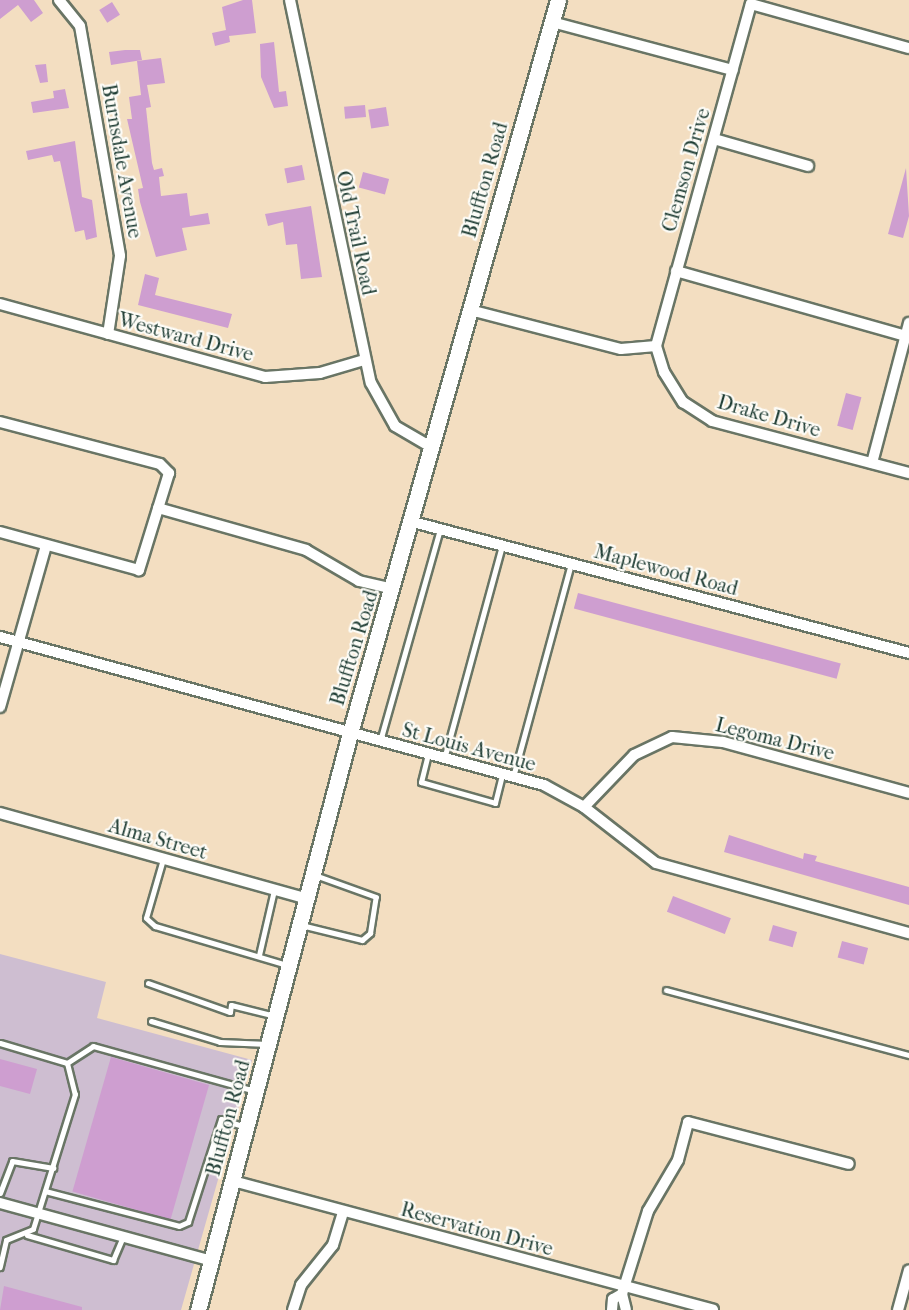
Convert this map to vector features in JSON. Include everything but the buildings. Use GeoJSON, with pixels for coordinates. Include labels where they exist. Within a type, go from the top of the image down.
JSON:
{"type":"FeatureCollection","features":[{"type":"Feature","properties":{"kind":"main road","name":"Bluffton Road"},"geometry":{"type":"LineString","coordinates":[[198,1310],[350,733],[394,589],[431,447],[558,0]]}},
{"type":"Feature","properties":{"kind":"street","name":"Burnsdale Avenue"},"geometry":{"type":"LineString","coordinates":[[60,0],[80,26],[120,256],[108,334]]}},
{"type":"Feature","properties":{"kind":"street","name":"Old Trail Road"},"geometry":{"type":"LineString","coordinates":[[290,0],[364,360],[382,407],[395,426],[431,447]]}},
{"type":"Feature","properties":{"kind":"street","name":"Clemson Drive"},"geometry":{"type":"LineString","coordinates":[[656,346],[751,4],[909,48]]}},
{"type":"Feature","properties":{"kind":"street"},"geometry":{"type":"LineString","coordinates":[[552,22],[733,70]]}},
{"type":"Feature","properties":{"kind":"street"},"geometry":{"type":"LineString","coordinates":[[714,139],[808,166]]}},
{"type":"Feature","properties":{"kind":"street"},"geometry":{"type":"LineString","coordinates":[[676,271],[905,336]]}},
{"type":"Feature","properties":{"kind":"street","name":"Westward Drive"},"geometry":{"type":"LineString","coordinates":[[0,304],[265,377],[320,373],[364,360]]}},
{"type":"Feature","properties":{"kind":"street"},"geometry":{"type":"LineString","coordinates":[[470,310],[621,349],[656,346]]}},
{"type":"Feature","properties":{"kind":"street"},"geometry":{"type":"LineString","coordinates":[[872,463],[909,323]]}},
{"type":"Feature","properties":{"kind":"street","name":"Drake Drive"},"geometry":{"type":"LineString","coordinates":[[656,346],[664,372],[683,402],[712,421],[909,473]]}},
{"type":"Feature","properties":{"kind":"street"},"geometry":{"type":"LineString","coordinates":[[0,422],[160,464],[169,473],[139,570],[0,532]]}},
{"type":"Feature","properties":{"kind":"street"},"geometry":{"type":"LineString","coordinates":[[158,508],[306,550],[359,581],[394,589]]}},
{"type":"Feature","properties":{"kind":"street","name":"Maplewood Road"},"geometry":{"type":"LineString","coordinates":[[413,522],[909,653]]}},
{"type":"Feature","properties":{"kind":"street"},"geometry":{"type":"LineString","coordinates":[[0,706],[46,545]]}},
{"type":"Feature","properties":{"kind":"street","name":"St Louis Avenue"},"geometry":{"type":"LineString","coordinates":[[0,637],[544,785],[584,807],[629,847],[664,866],[909,933]]}},
{"type":"Feature","properties":{"kind":"street","name":"Legoma Drive"},"geometry":{"type":"LineString","coordinates":[[584,807],[634,755],[672,738],[723,742],[909,793]]}},
{"type":"Feature","properties":{"kind":"street","name":"Alma Street"},"geometry":{"type":"LineString","coordinates":[[0,813],[307,899]]}},
{"type":"Feature","properties":{"kind":"street"},"geometry":{"type":"LineString","coordinates":[[626,1310],[623,1290],[648,1211],[678,1160],[688,1122],[849,1164]]}},
{"type":"Feature","properties":{"kind":"street","name":"Reservation Drive"},"geometry":{"type":"LineString","coordinates":[[233,1181],[623,1290],[713,1310]]}},
{"type":"Feature","properties":{"kind":"street"},"geometry":{"type":"LineString","coordinates":[[0,1203],[212,1261]]}},
{"type":"Feature","properties":{"kind":"street"},"geometry":{"type":"LineString","coordinates":[[293,1310],[301,1285],[333,1245],[344,1213]]}},
{"type":"Feature","properties":{"kind":"street"},"geometry":{"type":"LineString","coordinates":[[898,1310],[909,1270]]}},
{"type":"Feature","properties":{"kind":"street"},"geometry":{"type":"LineString","coordinates":[[612,1310],[614,1299],[623,1290]]}},
{"type":"Feature","properties":{"kind":"lane"},"geometry":{"type":"LineString","coordinates":[[380,741],[440,529]]}},
{"type":"Feature","properties":{"kind":"lane"},"geometry":{"type":"LineString","coordinates":[[444,759],[502,546]]}},
{"type":"Feature","properties":{"kind":"lane"},"geometry":{"type":"LineString","coordinates":[[428,754],[421,782],[495,803],[508,776],[571,564]]}},
{"type":"Feature","properties":{"kind":"lane"},"geometry":{"type":"LineString","coordinates":[[163,859],[146,918],[155,926],[290,966]]}},
{"type":"Feature","properties":{"kind":"lane"},"geometry":{"type":"LineString","coordinates":[[300,925],[362,940],[370,933],[376,897],[314,875]]}},
{"type":"Feature","properties":{"kind":"lane"},"geometry":{"type":"LineString","coordinates":[[259,955],[274,890]]}},
{"type":"Feature","properties":{"kind":"lane"},"geometry":{"type":"LineString","coordinates":[[148,983],[230,1012],[231,1005],[276,1016]]}},
{"type":"Feature","properties":{"kind":"lane"},"geometry":{"type":"LineString","coordinates":[[666,990],[909,1055]]}},
{"type":"Feature","properties":{"kind":"lane"},"geometry":{"type":"LineString","coordinates":[[151,1021],[219,1042],[269,1044]]}},
{"type":"Feature","properties":{"kind":"lane"},"geometry":{"type":"LineString","coordinates":[[0,1043],[67,1063],[93,1046],[257,1091]]}},
{"type":"Feature","properties":{"kind":"lane"},"geometry":{"type":"LineString","coordinates":[[27,1235],[53,1168],[75,1094],[67,1063]]}},
{"type":"Feature","properties":{"kind":"lane"},"geometry":{"type":"LineString","coordinates":[[45,1191],[179,1226],[188,1222],[221,1119],[247,1128]]}},
{"type":"Feature","properties":{"kind":"lane"},"geometry":{"type":"LineString","coordinates":[[0,1193],[12,1161],[53,1168]]}},
{"type":"Feature","properties":{"kind":"lane"},"geometry":{"type":"LineString","coordinates":[[0,1267],[6,1240],[27,1235],[113,1260],[123,1236]]}},
{"type":"Feature","properties":{"kind":"shaded area"},"geometry":{"type":"Polygon","coordinates":[[[0,954],[106,982],[97,1018],[252,1060],[181,1310],[0,1310],[0,954]]]}}]}
